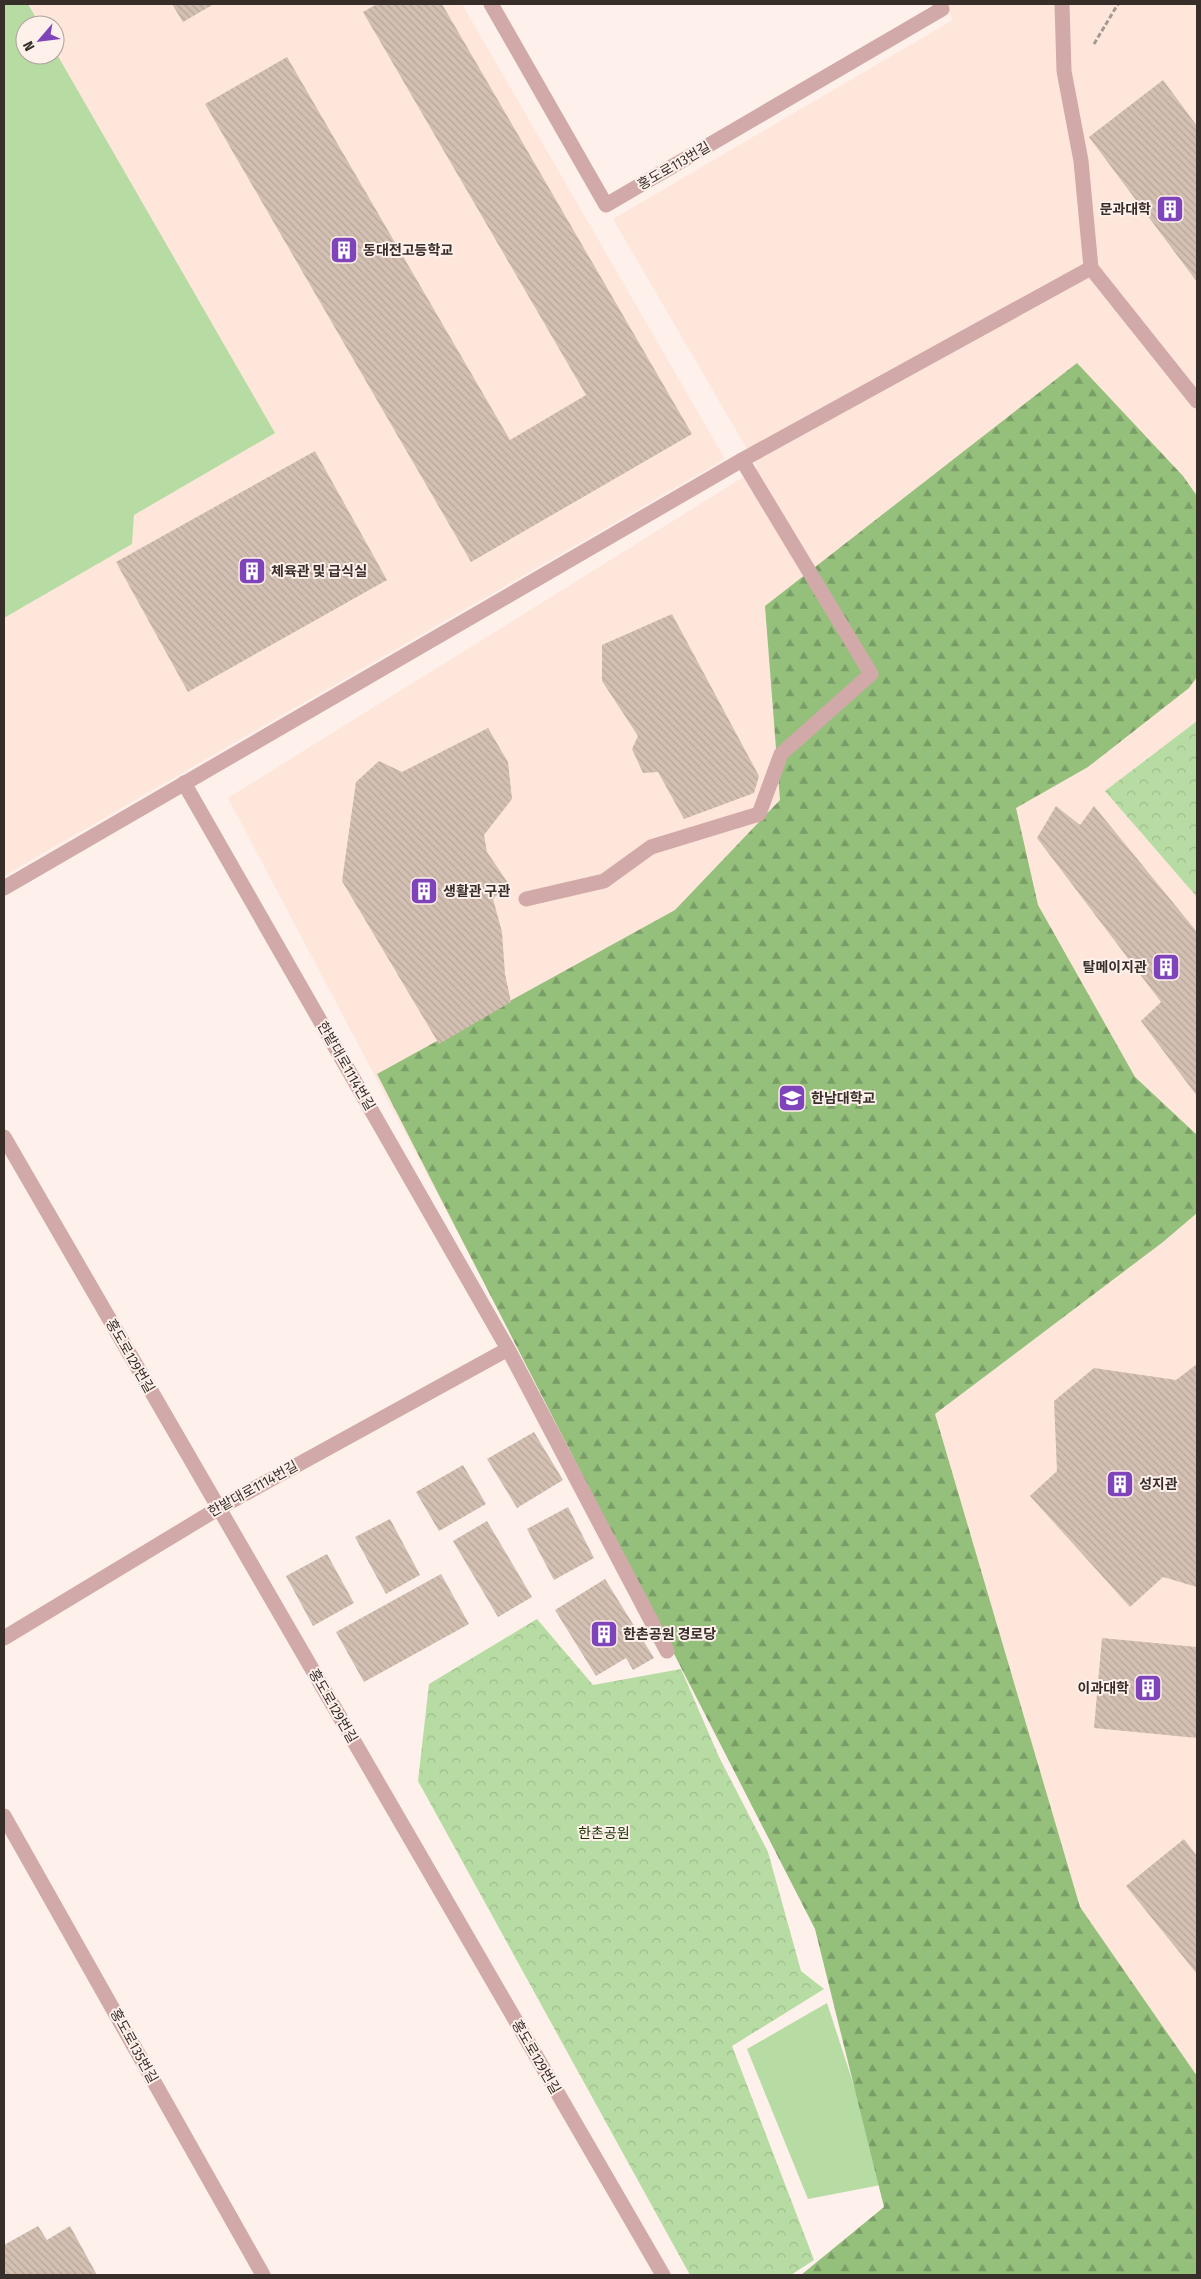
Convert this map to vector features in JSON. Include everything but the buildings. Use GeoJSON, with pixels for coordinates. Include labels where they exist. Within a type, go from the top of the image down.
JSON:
{"type":"FeatureCollection","features":[{"type":"Feature","properties":{"kind":"street","name":"홍도로113번길"},"geometry":{"type":"LineString","coordinates":[[491,4],[606,205],[941,6]]}},
{"type":"Feature","properties":{"kind":"street"},"geometry":{"type":"LineString","coordinates":[[1062,4],[1064,71],[1081,161],[1091,268],[1197,401]]}},
{"type":"Feature","properties":{"kind":"street"},"geometry":{"type":"LineString","coordinates":[[4,888],[742,460],[1091,268]]}},
{"type":"Feature","properties":{"kind":"street"},"geometry":{"type":"LineString","coordinates":[[526,899],[604,881],[651,847],[759,814],[781,754],[871,674],[742,460]]}},
{"type":"Feature","properties":{"kind":"street","name":"한밭대로1114번길"},"geometry":{"type":"LineString","coordinates":[[184,783],[508,1349],[667,1651]]}},
{"type":"Feature","properties":{"kind":"street","name":"홍도로129번길"},"geometry":{"type":"LineString","coordinates":[[4,1137],[663,2275]]}},
{"type":"Feature","properties":{"kind":"street","name":"한밭대로1114번길"},"geometry":{"type":"LineString","coordinates":[[4,1638],[218,1508],[508,1349]]}},
{"type":"Feature","properties":{"kind":"street","name":"홍도로135번길"},"geometry":{"type":"LineString","coordinates":[[4,1816],[263,2275]]}},
{"type":"Feature","properties":{"kind":"shaded area"},"geometry":{"type":"Polygon","coordinates":[[[4,4],[462,4],[725,459],[4,876],[4,4]]]}},
{"type":"Feature","properties":{"kind":"shaded area","name":"한남대학교"},"geometry":{"type":"Polygon","coordinates":[[[945,4],[1197,4],[1197,2275],[887,2213],[816,1929],[545,1398],[228,798],[758,468],[613,219],[953,20],[945,4]]]}},
{"type":"Feature","properties":{"kind":"green space"},"geometry":{"type":"Polygon","coordinates":[[[4,4],[28,4],[34,15],[15,15],[15,65],[63,65],[275,433],[134,515],[132,544],[4,618],[4,4]]]}},
{"type":"Feature","properties":{"kind":"green space"},"geometry":{"type":"Polygon","coordinates":[[[1077,363],[1183,476],[1197,496],[1197,677],[1189,688],[1088,767],[1016,808],[1038,905],[1135,1077],[1197,1135],[1197,1213],[1163,1242],[935,1414],[1080,1907],[1197,2076],[1197,2275],[801,2275],[884,2207],[815,1929],[377,1074],[675,910],[780,800],[765,606],[1077,363]]]}},
{"type":"Feature","properties":{"kind":"green space"},"geometry":{"type":"Polygon","coordinates":[[[1197,721],[1197,897],[1105,791],[1197,721]]]}},
{"type":"Feature","properties":{"kind":"green space","name":"한촌공원"},"geometry":{"type":"Polygon","coordinates":[[[537,1619],[593,1685],[681,1669],[719,1757],[768,1852],[801,1971],[824,1989],[732,2046],[814,2260],[791,2275],[690,2275],[418,1781],[429,1684],[537,1619]]]}},
{"type":"Feature","properties":{"kind":"green space"},"geometry":{"type":"Polygon","coordinates":[[[827,2003],[886,2184],[808,2199],[747,2049],[827,2003]]]}},
{"type":"Feature","properties":{"kind":"place","name":"문과대학"},"geometry":{"type":"Point","coordinates":[1170,209]}},
{"type":"Feature","properties":{"kind":"place","name":"동대전고등학교"},"geometry":{"type":"Point","coordinates":[344,250]}},
{"type":"Feature","properties":{"kind":"place","name":"체육관 및 급식실"},"geometry":{"type":"Point","coordinates":[252,571]}},
{"type":"Feature","properties":{"kind":"place","name":"생활관 구관"},"geometry":{"type":"Point","coordinates":[424,891]}},
{"type":"Feature","properties":{"kind":"place","name":"탈메이지관"},"geometry":{"type":"Point","coordinates":[1166,967]}},
{"type":"Feature","properties":{"kind":"place","name":"한남대학교"},"geometry":{"type":"Point","coordinates":[792,1098]}},
{"type":"Feature","properties":{"kind":"place","name":"성지관"},"geometry":{"type":"Point","coordinates":[1120,1484]}},
{"type":"Feature","properties":{"kind":"place","name":"한촌공원 경로당"},"geometry":{"type":"Point","coordinates":[604,1634]}},
{"type":"Feature","properties":{"kind":"place","name":"이과대학"},"geometry":{"type":"Point","coordinates":[1148,1688]}}]}
